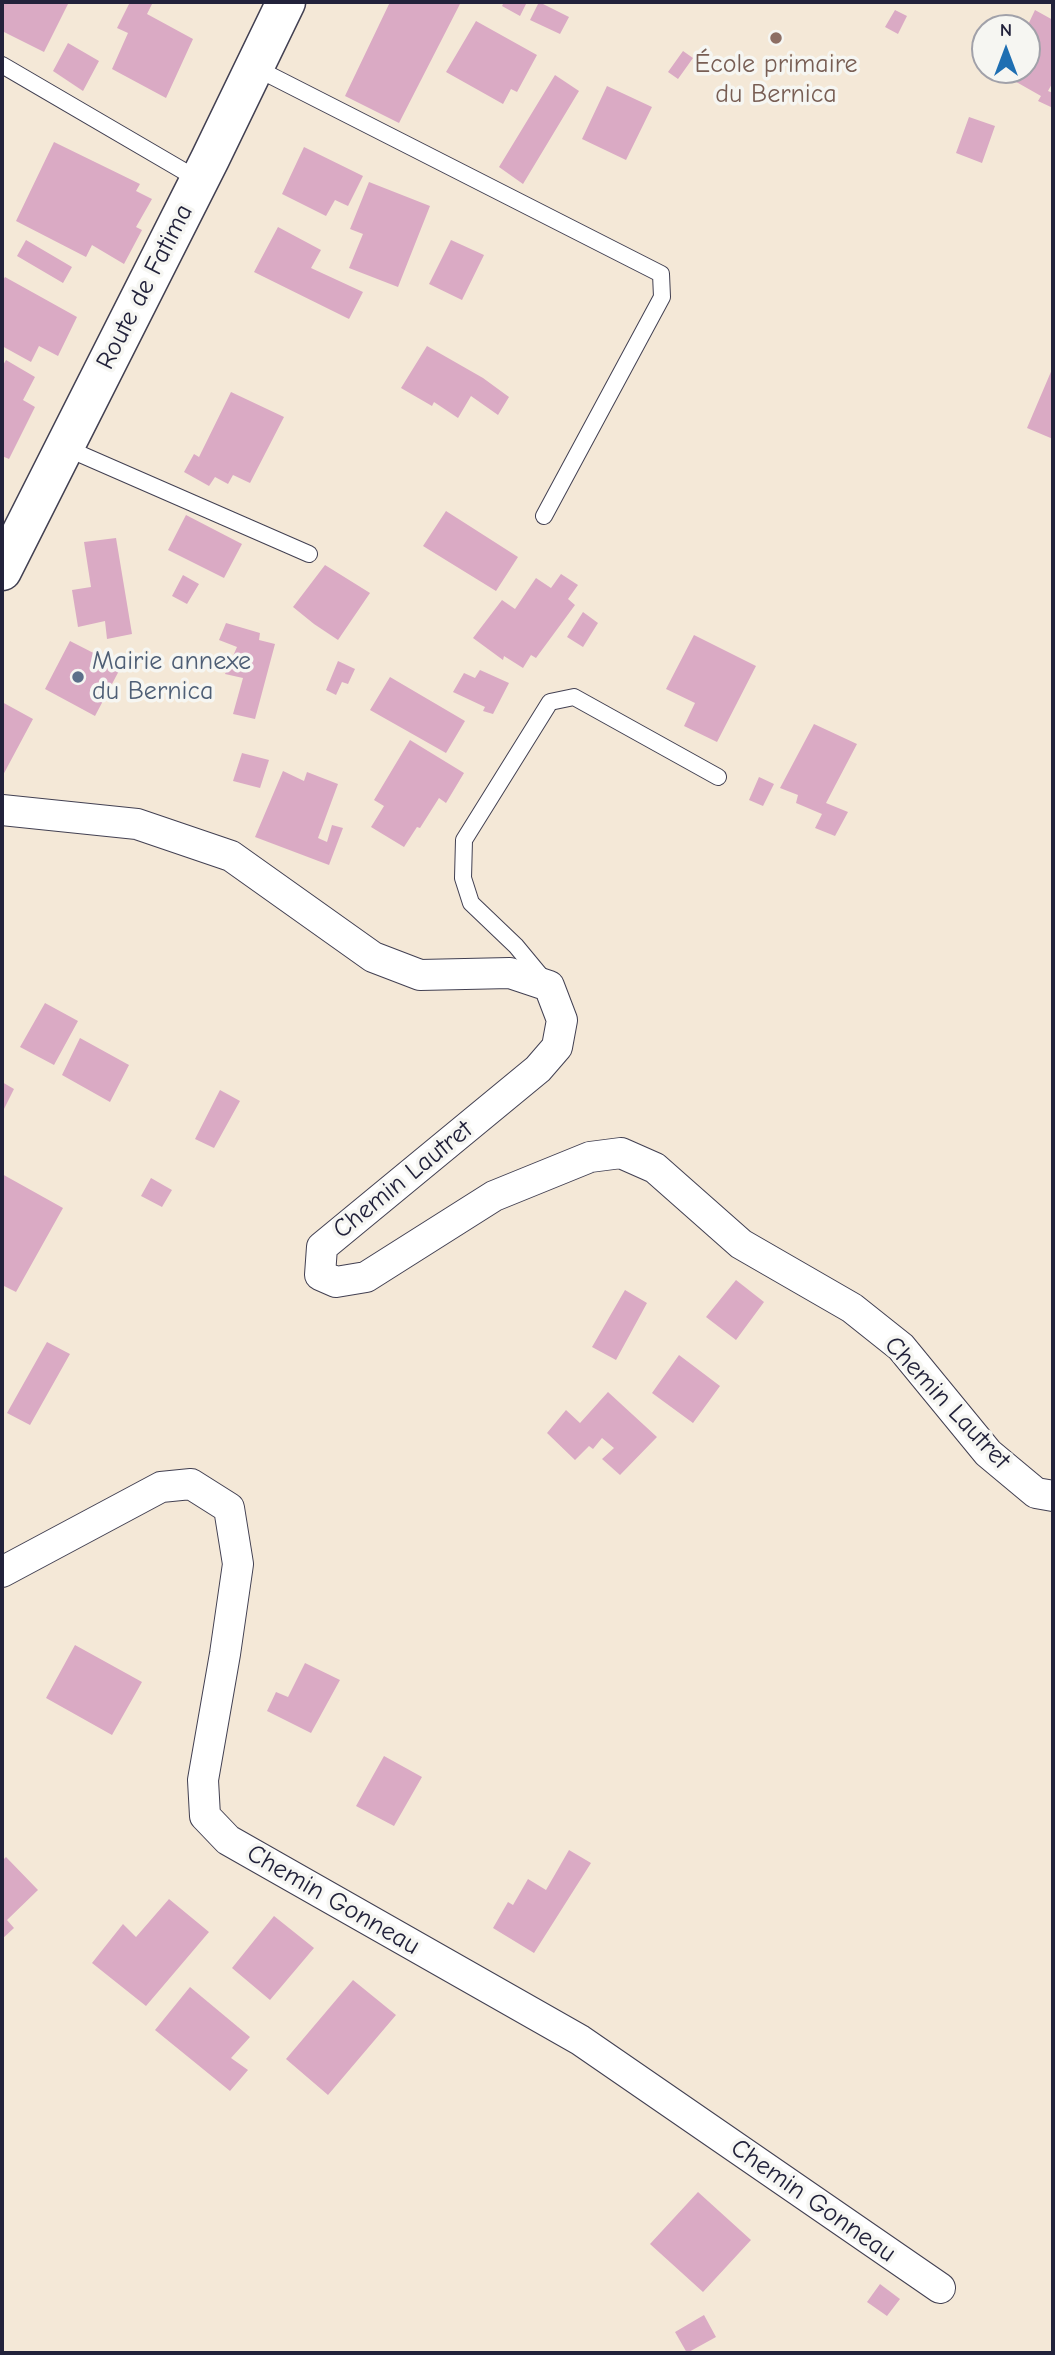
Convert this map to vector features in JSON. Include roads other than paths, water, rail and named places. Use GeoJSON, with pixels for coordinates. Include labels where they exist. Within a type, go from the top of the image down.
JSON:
{"type":"FeatureCollection","features":[{"type":"Feature","properties":{"kind":"main road","name":"Route de Fatima"},"geometry":{"type":"LineString","coordinates":[[2,571],[286,2]]}},
{"type":"Feature","properties":{"kind":"street"},"geometry":{"type":"LineString","coordinates":[[2,810],[137,824],[231,856],[373,957],[420,975],[510,973],[549,986]]}},
{"type":"Feature","properties":{"kind":"street","name":"Chemin Lautret"},"geometry":{"type":"LineString","coordinates":[[549,986],[562,1020],[557,1046],[538,1069],[321,1247],[320,1275],[336,1282],[366,1278],[494,1196],[590,1157],[621,1153],[655,1168],[741,1244],[852,1308],[901,1347],[988,1453],[1036,1493],[1053,1496]]}},
{"type":"Feature","properties":{"kind":"street","name":"Chemin Gonneau"},"geometry":{"type":"LineString","coordinates":[[2,1572],[161,1487],[191,1484],[229,1508],[238,1564],[203,1780],[205,1816],[228,1840],[580,2040],[940,2288]]}},
{"type":"Feature","properties":{"kind":"lane"},"geometry":{"type":"LineString","coordinates":[[2,65],[199,180]]}},
{"type":"Feature","properties":{"kind":"lane"},"geometry":{"type":"LineString","coordinates":[[254,67],[662,274],[662,297],[544,516]]}},
{"type":"Feature","properties":{"kind":"lane"},"geometry":{"type":"LineString","coordinates":[[64,447],[309,554]]}},
{"type":"Feature","properties":{"kind":"lane"},"geometry":{"type":"LineString","coordinates":[[549,986],[516,946],[471,903],[463,878],[464,839],[550,702],[574,697],[718,777]]}},
{"type":"Feature","properties":{"kind":"place","name":"École primaire du Bernica"},"geometry":{"type":"Point","coordinates":[776,38]}},
{"type":"Feature","properties":{"kind":"place","name":"Mairie annexe du Bernica"},"geometry":{"type":"Point","coordinates":[78,677]}}]}
